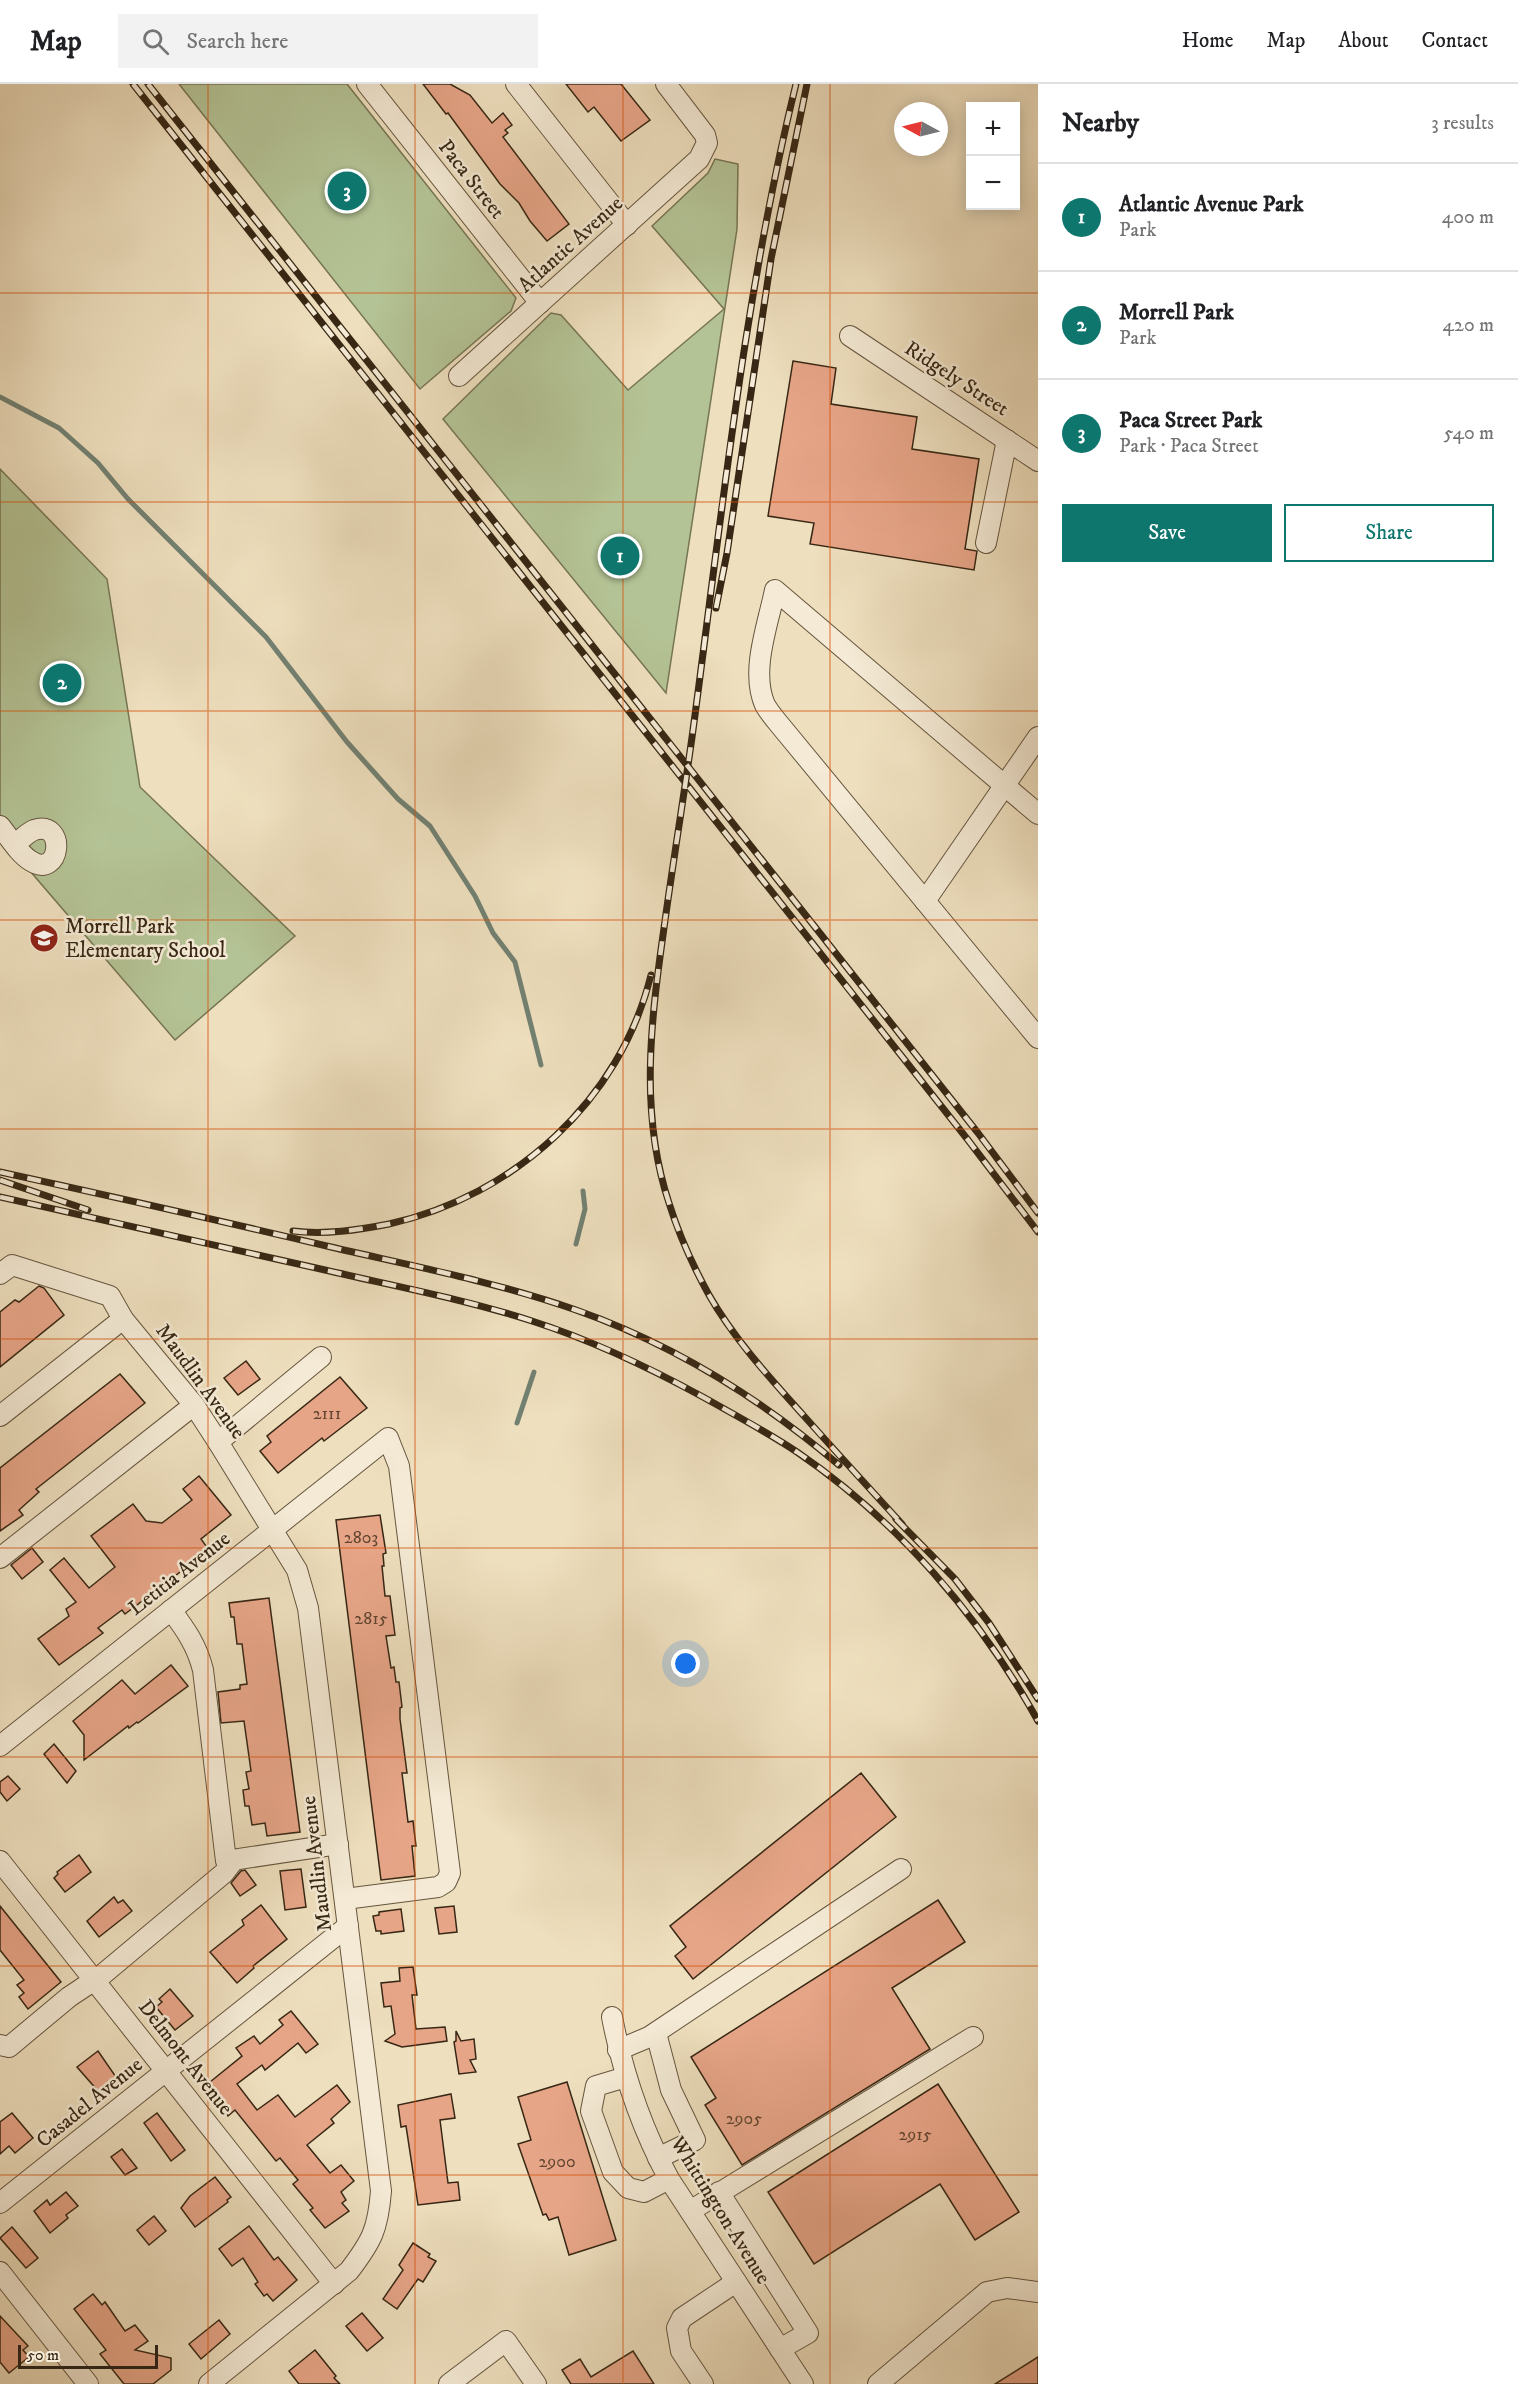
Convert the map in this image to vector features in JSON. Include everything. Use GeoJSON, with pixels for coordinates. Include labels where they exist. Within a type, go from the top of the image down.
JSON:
{"type":"FeatureCollection","features":[{"type":"Feature","properties":{"kind":"street","name":"Paca Street"},"geometry":{"type":"LineString","coordinates":[[367,84],[540,303]]}},
{"type":"Feature","properties":{"kind":"street"},"geometry":{"type":"LineString","coordinates":[[516,84],[627,225]]}},
{"type":"Feature","properties":{"kind":"street","name":"Atlantic Avenue"},"geometry":{"type":"LineString","coordinates":[[459,376],[699,159],[707,143],[698,124],[666,84]]}},
{"type":"Feature","properties":{"kind":"street","name":"Ridgely Street"},"geometry":{"type":"LineString","coordinates":[[850,336],[1038,461]]}},
{"type":"Feature","properties":{"kind":"street"},"geometry":{"type":"LineString","coordinates":[[986,543],[1007,440]]}},
{"type":"Feature","properties":{"kind":"street"},"geometry":{"type":"LineString","coordinates":[[1038,814],[775,590],[760,663],[760,688],[766,705],[779,724],[1038,1038]]}},
{"type":"Feature","properties":{"kind":"street"},"geometry":{"type":"LineString","coordinates":[[925,901],[1038,738]]}},
{"type":"Feature","properties":{"kind":"street"},"geometry":{"type":"LineString","coordinates":[[0,826],[15,844]]}},
{"type":"Feature","properties":{"kind":"street","name":"Maudlin Avenue"},"geometry":{"type":"LineString","coordinates":[[0,1274],[12,1265],[110,1296],[123,1319],[194,1405],[218,1442],[297,1570],[308,1608],[381,2191],[375,2230],[364,2251],[349,2271],[209,2384]]}},
{"type":"Feature","properties":{"kind":"street"},"geometry":{"type":"LineString","coordinates":[[0,1416],[123,1319]]}},
{"type":"Feature","properties":{"kind":"street"},"geometry":{"type":"LineString","coordinates":[[218,1442],[321,1357]]}},
{"type":"Feature","properties":{"kind":"street"},"geometry":{"type":"LineString","coordinates":[[0,1558],[194,1405]]}},
{"type":"Feature","properties":{"kind":"street","name":"Letitia Avenue"},"geometry":{"type":"LineString","coordinates":[[0,1746],[388,1437],[399,1466],[450,1873],[446,1882],[438,1887],[345,1899]]}},
{"type":"Feature","properties":{"kind":"street"},"geometry":{"type":"LineString","coordinates":[[171,1610],[198,1650],[203,1670],[226,1861],[338,1844]]}},
{"type":"Feature","properties":{"kind":"street"},"geometry":{"type":"LineString","coordinates":[[0,2044],[9,2046],[69,1996],[102,1975],[224,1873],[234,1860]]}},
{"type":"Feature","properties":{"kind":"street","name":"Delmont Avenue"},"geometry":{"type":"LineString","coordinates":[[0,1861],[334,2284]]}},
{"type":"Feature","properties":{"kind":"street"},"geometry":{"type":"LineString","coordinates":[[618,2050],[656,2033],[901,1869]]}},
{"type":"Feature","properties":{"kind":"street","name":"Casadel Avenue"},"geometry":{"type":"LineString","coordinates":[[0,2203],[348,1926]]}},
{"type":"Feature","properties":{"kind":"street","name":"Whittington Avenue"},"geometry":{"type":"LineString","coordinates":[[612,2017],[626,2078],[647,2137],[669,2179],[803,2384]]}},
{"type":"Feature","properties":{"kind":"street"},"geometry":{"type":"LineString","coordinates":[[656,2033],[671,2090],[695,2140],[658,2158]]}},
{"type":"Feature","properties":{"kind":"street"},"geometry":{"type":"LineString","coordinates":[[690,2211],[973,2037]]}},
{"type":"Feature","properties":{"kind":"street"},"geometry":{"type":"LineString","coordinates":[[626,2078],[596,2086],[591,2111],[613,2172],[628,2188],[644,2192],[669,2179]]}},
{"type":"Feature","properties":{"kind":"street"},"geometry":{"type":"LineString","coordinates":[[719,2193],[808,2333],[780,2349]]}},
{"type":"Feature","properties":{"kind":"street"},"geometry":{"type":"LineString","coordinates":[[711,2243],[740,2225]]}},
{"type":"Feature","properties":{"kind":"street"},"geometry":{"type":"LineString","coordinates":[[703,2384],[681,2351],[677,2328],[682,2318],[768,2270]]}},
{"type":"Feature","properties":{"kind":"street"},"geometry":{"type":"LineString","coordinates":[[0,2272],[88,2384]]}},
{"type":"Feature","properties":{"kind":"street"},"geometry":{"type":"LineString","coordinates":[[878,2384],[987,2292],[1007,2288],[1038,2292]]}},
{"type":"Feature","properties":{"kind":"street"},"geometry":{"type":"LineString","coordinates":[[449,2384],[506,2341],[536,2384]]}},
{"type":"Feature","properties":{"kind":"green space"},"geometry":{"type":"Polygon","coordinates":[[[179,84],[347,84],[516,298],[511,311],[420,389],[179,84]]]}},
{"type":"Feature","properties":{"kind":"green space"},"geometry":{"type":"Polygon","coordinates":[[[715,159],[738,164],[737,229],[666,693],[443,419],[551,313],[561,315],[628,390],[724,309],[652,226],[708,173],[715,159]]]}},
{"type":"Feature","properties":{"kind":"green space"},"geometry":{"type":"Polygon","coordinates":[[[0,469],[107,579],[140,787],[295,936],[175,1040],[0,836],[0,469]]]}},
{"type":"Feature","properties":{"kind":"building"},"geometry":{"type":"Polygon","coordinates":[[[423,84],[450,84],[470,95],[492,123],[503,113],[512,125],[505,130],[508,133],[503,137],[569,224],[547,241],[423,84]]]}},
{"type":"Feature","properties":{"kind":"building"},"geometry":{"type":"Polygon","coordinates":[[[566,84],[621,84],[650,120],[621,141],[594,107],[588,112],[566,84]]]}},
{"type":"Feature","properties":{"kind":"building"},"geometry":{"type":"Polygon","coordinates":[[[793,361],[836,368],[831,404],[917,417],[912,449],[979,459],[965,549],[977,551],[974,570],[810,544],[814,523],[768,516],[793,361]]]}},
{"type":"Feature","properties":{"kind":"building"},"geometry":{"type":"Polygon","coordinates":[[[39,1286],[44,1288],[64,1315],[0,1367],[0,1312],[15,1300],[19,1302],[39,1286]]]}},
{"type":"Feature","properties":{"kind":"building"},"geometry":{"type":"Polygon","coordinates":[[[246,1361],[260,1379],[238,1395],[224,1378],[246,1361]]]}},
{"type":"Feature","properties":{"kind":"building"},"geometry":{"type":"Polygon","coordinates":[[[120,1374],[145,1403],[36,1489],[39,1492],[19,1510],[23,1515],[0,1531],[0,1468],[120,1374]]]}},
{"type":"Feature","properties":{"kind":"building"},"geometry":{"type":"Polygon","coordinates":[[[340,1377],[367,1408],[324,1441],[322,1438],[278,1473],[260,1451],[271,1442],[267,1436],[340,1377]]]}},
{"type":"Feature","properties":{"kind":"building"},"geometry":{"type":"Polygon","coordinates":[[[199,1476],[231,1515],[201,1539],[209,1550],[125,1614],[122,1610],[98,1628],[103,1633],[59,1665],[38,1639],[69,1616],[66,1609],[76,1602],[50,1570],[64,1558],[89,1588],[115,1567],[91,1536],[133,1504],[146,1521],[162,1523],[192,1500],[183,1489],[199,1476]]]}},
{"type":"Feature","properties":{"kind":"building"},"geometry":{"type":"Polygon","coordinates":[[[380,1515],[386,1553],[383,1554],[384,1566],[382,1566],[385,1596],[390,1596],[395,1635],[386,1636],[391,1668],[394,1667],[396,1682],[399,1682],[402,1707],[400,1708],[400,1719],[407,1773],[402,1773],[408,1822],[413,1821],[416,1846],[412,1846],[415,1876],[381,1880],[336,1520],[380,1515]]]}},
{"type":"Feature","properties":{"kind":"building"},"geometry":{"type":"Polygon","coordinates":[[[32,1548],[43,1562],[22,1579],[11,1565],[32,1548]]]}},
{"type":"Feature","properties":{"kind":"building"},"geometry":{"type":"Polygon","coordinates":[[[269,1598],[300,1832],[267,1836],[265,1823],[252,1825],[249,1806],[245,1806],[243,1790],[249,1789],[246,1772],[251,1771],[244,1721],[221,1723],[218,1692],[240,1689],[240,1685],[247,1684],[242,1644],[237,1644],[234,1617],[231,1617],[229,1603],[269,1598]]]}},
{"type":"Feature","properties":{"kind":"building"},"geometry":{"type":"Polygon","coordinates":[[[171,1665],[188,1686],[138,1723],[129,1728],[128,1726],[84,1760],[84,1735],[73,1721],[122,1680],[135,1694],[171,1665]]]}},
{"type":"Feature","properties":{"kind":"building"},"geometry":{"type":"Polygon","coordinates":[[[54,1744],[76,1771],[67,1783],[44,1754],[54,1744]]]}},
{"type":"Feature","properties":{"kind":"building"},"geometry":{"type":"Polygon","coordinates":[[[861,1773],[896,1817],[693,1979],[675,1956],[686,1947],[670,1926],[861,1773]]]}},
{"type":"Feature","properties":{"kind":"building"},"geometry":{"type":"Polygon","coordinates":[[[8,1776],[20,1789],[7,1801],[0,1792],[0,1782],[8,1776]]]}},
{"type":"Feature","properties":{"kind":"building"},"geometry":{"type":"Polygon","coordinates":[[[79,1855],[91,1872],[65,1892],[54,1878],[57,1872],[79,1855]]]}},
{"type":"Feature","properties":{"kind":"building"},"geometry":{"type":"Polygon","coordinates":[[[301,1869],[306,1907],[285,1910],[280,1871],[301,1869]]]}},
{"type":"Feature","properties":{"kind":"building"},"geometry":{"type":"Polygon","coordinates":[[[245,1870],[256,1885],[240,1896],[231,1883],[241,1871],[245,1870]]]}},
{"type":"Feature","properties":{"kind":"building"},"geometry":{"type":"Polygon","coordinates":[[[114,1897],[118,1903],[123,1900],[132,1911],[99,1937],[87,1921],[114,1897]]]}},
{"type":"Feature","properties":{"kind":"building"},"geometry":{"type":"Polygon","coordinates":[[[938,1900],[965,1942],[892,1988],[930,2049],[742,2165],[705,2105],[716,2098],[691,2057],[938,1900]]]}},
{"type":"Feature","properties":{"kind":"building"},"geometry":{"type":"Polygon","coordinates":[[[261,1905],[287,1939],[253,1966],[254,1968],[237,1983],[210,1952],[244,1925],[242,1920],[261,1905]]]}},
{"type":"Feature","properties":{"kind":"building"},"geometry":{"type":"Polygon","coordinates":[[[0,1906],[61,1982],[28,2009],[19,1997],[24,1993],[17,1985],[24,1980],[0,1950],[0,1906]]]}},
{"type":"Feature","properties":{"kind":"building"},"geometry":{"type":"Polygon","coordinates":[[[454,1906],[457,1932],[439,1934],[435,1908],[454,1906]]]}},
{"type":"Feature","properties":{"kind":"building"},"geometry":{"type":"Polygon","coordinates":[[[401,1909],[404,1931],[381,1934],[381,1931],[376,1931],[373,1916],[379,1915],[379,1912],[401,1909]]]}},
{"type":"Feature","properties":{"kind":"building"},"geometry":{"type":"Polygon","coordinates":[[[413,1967],[417,1995],[412,1995],[416,2029],[445,2027],[447,2041],[402,2047],[385,2041],[395,2034],[391,2006],[384,2007],[381,1983],[400,1981],[399,1968],[413,1967]]]}},
{"type":"Feature","properties":{"kind":"building"},"geometry":{"type":"Polygon","coordinates":[[[170,1989],[193,2016],[175,2030],[156,2007],[162,2002],[159,1999],[170,1989]]]}},
{"type":"Feature","properties":{"kind":"building"},"geometry":{"type":"Polygon","coordinates":[[[291,2011],[318,2044],[306,2053],[298,2043],[265,2070],[262,2065],[237,2084],[257,2110],[278,2095],[295,2117],[337,2085],[350,2102],[331,2119],[334,2123],[307,2145],[330,2173],[341,2165],[354,2181],[341,2192],[346,2200],[342,2203],[349,2211],[325,2228],[310,2210],[313,2208],[293,2184],[298,2180],[280,2158],[276,2161],[235,2110],[228,2116],[205,2086],[242,2056],[236,2048],[254,2036],[260,2044],[283,2025],[279,2020],[291,2011]]]}},
{"type":"Feature","properties":{"kind":"building"},"geometry":{"type":"Polygon","coordinates":[[[456,2031],[461,2041],[474,2039],[476,2059],[470,2060],[476,2072],[459,2074],[454,2042],[456,2031]]]}},
{"type":"Feature","properties":{"kind":"building"},"geometry":{"type":"Polygon","coordinates":[[[98,2051],[116,2077],[98,2091],[77,2067],[98,2051]]]}},
{"type":"Feature","properties":{"kind":"building"},"geometry":{"type":"Polygon","coordinates":[[[567,2082],[616,2240],[569,2255],[558,2217],[549,2220],[546,2214],[543,2215],[518,2144],[531,2140],[518,2097],[567,2082]]]}},
{"type":"Feature","properties":{"kind":"building"},"geometry":{"type":"Polygon","coordinates":[[[938,2084],[1019,2212],[975,2240],[940,2184],[814,2264],[768,2192],[938,2084]]]}},
{"type":"Feature","properties":{"kind":"building"},"geometry":{"type":"Polygon","coordinates":[[[451,2094],[455,2118],[440,2120],[448,2183],[458,2182],[460,2200],[418,2205],[406,2126],[401,2127],[398,2105],[451,2094]]]}},
{"type":"Feature","properties":{"kind":"building"},"geometry":{"type":"Polygon","coordinates":[[[12,2113],[33,2138],[15,2153],[9,2146],[0,2154],[0,2122],[12,2113]]]}},
{"type":"Feature","properties":{"kind":"building"},"geometry":{"type":"Polygon","coordinates":[[[157,2113],[185,2150],[171,2161],[144,2123],[157,2113]]]}},
{"type":"Feature","properties":{"kind":"building"},"geometry":{"type":"Polygon","coordinates":[[[122,2149],[137,2168],[125,2175],[111,2157],[122,2149]]]}},
{"type":"Feature","properties":{"kind":"building"},"geometry":{"type":"Polygon","coordinates":[[[215,2177],[231,2197],[227,2200],[228,2202],[195,2227],[181,2208],[190,2196],[215,2177]]]}},
{"type":"Feature","properties":{"kind":"building"},"geometry":{"type":"Polygon","coordinates":[[[66,2192],[78,2206],[66,2215],[68,2218],[50,2233],[34,2211],[47,2200],[50,2205],[66,2192]]]}},
{"type":"Feature","properties":{"kind":"building"},"geometry":{"type":"Polygon","coordinates":[[[154,2216],[166,2231],[149,2245],[137,2230],[154,2216]]]}},
{"type":"Feature","properties":{"kind":"building"},"geometry":{"type":"Polygon","coordinates":[[[249,2226],[274,2260],[278,2257],[297,2280],[273,2301],[267,2294],[264,2296],[255,2284],[258,2282],[243,2258],[232,2266],[219,2249],[249,2226]]]}},
{"type":"Feature","properties":{"kind":"building"},"geometry":{"type":"Polygon","coordinates":[[[12,2227],[38,2258],[26,2268],[0,2238],[12,2227]]]}},
{"type":"Feature","properties":{"kind":"building"},"geometry":{"type":"Polygon","coordinates":[[[413,2243],[430,2254],[428,2257],[436,2261],[423,2282],[418,2279],[397,2309],[383,2299],[403,2270],[399,2265],[413,2243]]]}},
{"type":"Feature","properties":{"kind":"building"},"geometry":{"type":"Polygon","coordinates":[[[93,2294],[102,2305],[105,2302],[125,2331],[135,2325],[148,2341],[135,2350],[171,2358],[171,2370],[153,2384],[124,2384],[100,2354],[106,2350],[74,2309],[93,2294]]]}},
{"type":"Feature","properties":{"kind":"building"},"geometry":{"type":"Polygon","coordinates":[[[362,2313],[383,2338],[367,2351],[346,2326],[362,2313]]]}},
{"type":"Feature","properties":{"kind":"building"},"geometry":{"type":"Polygon","coordinates":[[[0,2316],[28,2346],[23,2350],[29,2357],[9,2373],[0,2362],[0,2316]]]}},
{"type":"Feature","properties":{"kind":"building"},"geometry":{"type":"Polygon","coordinates":[[[219,2320],[230,2334],[201,2359],[189,2344],[219,2320]]]}},
{"type":"Feature","properties":{"kind":"building"},"geometry":{"type":"Polygon","coordinates":[[[315,2350],[340,2384],[299,2384],[289,2371],[315,2350]]]}},
{"type":"Feature","properties":{"kind":"building"},"geometry":{"type":"Polygon","coordinates":[[[633,2351],[654,2384],[571,2384],[562,2370],[580,2359],[591,2377],[633,2351]]]}},
{"type":"Feature","properties":{"kind":"building"},"geometry":{"type":"Polygon","coordinates":[[[1038,2357],[1038,2384],[995,2384],[1038,2357]]]}},
{"type":"Feature","properties":{"kind":"waterway"},"geometry":{"type":"LineString","coordinates":[[0,397],[59,428],[98,463],[128,499],[266,637],[347,742],[398,799],[430,826],[475,896],[493,933],[515,962],[541,1065]]}},
{"type":"Feature","properties":{"kind":"waterway"},"geometry":{"type":"LineString","coordinates":[[576,1244],[585,1209],[583,1191]]}},
{"type":"Feature","properties":{"kind":"waterway"},"geometry":{"type":"LineString","coordinates":[[517,1423],[534,1372]]}},
{"type":"Feature","properties":{"kind":"railway"},"geometry":{"type":"LineString","coordinates":[[133,84],[968,1140],[1038,1232]]}},
{"type":"Feature","properties":{"kind":"railway"},"geometry":{"type":"LineString","coordinates":[[148,84],[978,1133],[1038,1213]]}},
{"type":"Feature","properties":{"kind":"railway"},"geometry":{"type":"LineString","coordinates":[[796,84],[762,244],[736,406],[659,963],[650,1066],[651,1101],[654,1135],[669,1203],[677,1227],[709,1295],[741,1343],[766,1373],[902,1524]]}},
{"type":"Feature","properties":{"kind":"railway"},"geometry":{"type":"LineString","coordinates":[[716,608],[727,553],[771,259],[807,84]]}},
{"type":"Feature","properties":{"kind":"railway"},"geometry":{"type":"LineString","coordinates":[[293,1231],[341,1231],[389,1224],[435,1210],[478,1191],[519,1166],[555,1136],[587,1102],[615,1063],[636,1021],[651,975]]}},
{"type":"Feature","properties":{"kind":"railway"},"geometry":{"type":"LineString","coordinates":[[0,1172],[454,1275],[576,1310],[647,1339],[715,1376],[779,1418],[839,1465]]}},
{"type":"Feature","properties":{"kind":"railway"},"geometry":{"type":"LineString","coordinates":[[0,1180],[88,1210]]}},
{"type":"Feature","properties":{"kind":"railway"},"geometry":{"type":"LineString","coordinates":[[0,1197],[481,1306],[576,1337],[661,1375],[739,1417],[797,1452],[869,1508],[902,1539],[962,1607],[990,1644],[1038,1721]]}},
{"type":"Feature","properties":{"kind":"railway"},"geometry":{"type":"LineString","coordinates":[[896,1519],[955,1579],[989,1623],[1038,1699]]}},
{"type":"Feature","properties":{"kind":"place","name":"Paca Street Park"},"geometry":{"type":"Point","coordinates":[347,191]}},
{"type":"Feature","properties":{"kind":"place","name":"Atlantic Avenue Park"},"geometry":{"type":"Point","coordinates":[620,556]}},
{"type":"Feature","properties":{"kind":"place","name":"Morrell Park"},"geometry":{"type":"Point","coordinates":[62,683]}},
{"type":"Feature","properties":{"kind":"place","name":"Morrell Park Elementary School"},"geometry":{"type":"Point","coordinates":[44,938]}}]}
